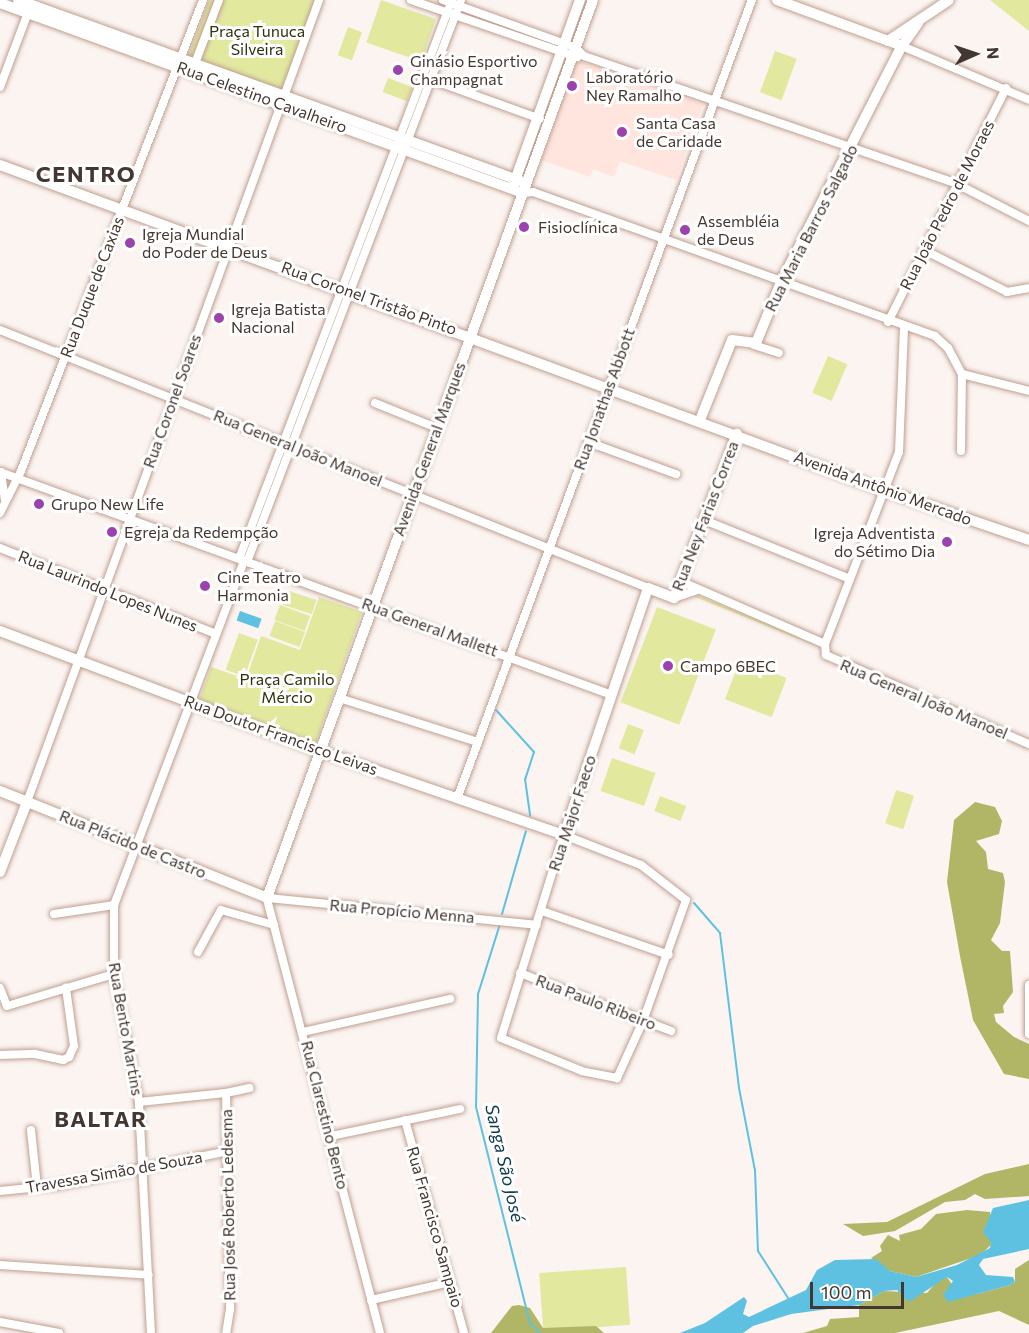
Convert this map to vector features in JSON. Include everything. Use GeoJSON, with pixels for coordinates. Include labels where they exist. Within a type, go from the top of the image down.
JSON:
{"type":"FeatureCollection","features":[{"type":"Feature","properties":{"kind":"main road","name":"Rua Celestino Cavalheiro"},"geometry":{"type":"LineString","coordinates":[[18,0],[179,63],[527,190]]}},
{"type":"Feature","properties":{"kind":"main road"},"geometry":{"type":"LineString","coordinates":[[513,184],[580,0]]}},
{"type":"Feature","properties":{"kind":"main road","name":"Avenida General Marques"},"geometry":{"type":"LineString","coordinates":[[267,898],[437,428],[527,190],[549,123],[578,54],[593,0]]}},
{"type":"Feature","properties":{"kind":"main road"},"geometry":{"type":"LineString","coordinates":[[777,0],[902,46]]}},
{"type":"Feature","properties":{"kind":"main road"},"geometry":{"type":"LineString","coordinates":[[888,41],[949,0]]}},
{"type":"Feature","properties":{"kind":"main road","name":"Rua Celestino Cavalheiro"},"geometry":{"type":"LineString","coordinates":[[0,3],[31,6]]}},
{"type":"Feature","properties":{"kind":"main road","name":"Rua Maria Barros Salgado"},"geometry":{"type":"LineString","coordinates":[[754,345],[781,282],[902,46],[918,23]]}},
{"type":"Feature","properties":{"kind":"main road","name":"Rua Coronel Tristão Pinto"},"geometry":{"type":"LineString","coordinates":[[0,165],[737,434]]}},
{"type":"Feature","properties":{"kind":"main road"},"geometry":{"type":"LineString","coordinates":[[700,420],[732,340],[754,345]]}},
{"type":"Feature","properties":{"kind":"main road","name":"Avenida Antônio Mercado"},"geometry":{"type":"LineString","coordinates":[[737,434],[886,491],[1029,540]]}},
{"type":"Feature","properties":{"kind":"main road","name":"Rua Ney Farias Correa"},"geometry":{"type":"LineString","coordinates":[[674,598],[737,434]]}},
{"type":"Feature","properties":{"kind":"main road","name":"Rua General João Manoel"},"geometry":{"type":"LineString","coordinates":[[648,588],[674,598]]}},
{"type":"Feature","properties":{"kind":"main road","name":"Rua Major Faeco"},"geometry":{"type":"LineString","coordinates":[[564,835],[648,588]]}},
{"type":"Feature","properties":{"kind":"main road","name":"Rua Doutor Francisco Leivas"},"geometry":{"type":"LineString","coordinates":[[0,631],[320,751],[564,835]]}},
{"type":"Feature","properties":{"kind":"main road","name":"Rua Plácido de Castro"},"geometry":{"type":"LineString","coordinates":[[0,791],[267,898]]}},
{"type":"Feature","properties":{"kind":"main road"},"geometry":{"type":"LineString","coordinates":[[0,872],[27,802]]}},
{"type":"Feature","properties":{"kind":"street","name":"Rua Duque de Caxias"},"geometry":{"type":"LineString","coordinates":[[0,513],[18,478],[203,0]]}},
{"type":"Feature","properties":{"kind":"street"},"geometry":{"type":"LineString","coordinates":[[194,68],[219,0]]}},
{"type":"Feature","properties":{"kind":"street","name":"Rua Coronel Soares"},"geometry":{"type":"LineString","coordinates":[[27,802],[319,0]]}},
{"type":"Feature","properties":{"kind":"street"},"geometry":{"type":"LineString","coordinates":[[411,0],[713,99],[957,184],[1029,221]]}},
{"type":"Feature","properties":{"kind":"street","name":"Rua Jonathas Abbott"},"geometry":{"type":"LineString","coordinates":[[457,799],[713,99],[752,0]]}},
{"type":"Feature","properties":{"kind":"street"},"geometry":{"type":"LineString","coordinates":[[453,2],[562,49]]}},
{"type":"Feature","properties":{"kind":"street","name":"Rua Bento Martins"},"geometry":{"type":"LineString","coordinates":[[151,1333],[139,1102],[114,974],[114,904],[427,78],[451,14],[453,2]]}},
{"type":"Feature","properties":{"kind":"street"},"geometry":{"type":"LineString","coordinates":[[0,87],[31,6]]}},
{"type":"Feature","properties":{"kind":"street"},"geometry":{"type":"LineString","coordinates":[[902,46],[1006,88],[1029,100]]}},
{"type":"Feature","properties":{"kind":"street"},"geometry":{"type":"LineString","coordinates":[[427,78],[549,123]]}},
{"type":"Feature","properties":{"kind":"street","name":"Rua João Pedro de Moraes"},"geometry":{"type":"LineString","coordinates":[[888,322],[1006,88]]}},
{"type":"Feature","properties":{"kind":"street"},"geometry":{"type":"LineString","coordinates":[[527,190],[904,328],[935,336],[948,348],[962,375],[961,451]]}},
{"type":"Feature","properties":{"kind":"street"},"geometry":{"type":"LineString","coordinates":[[924,250],[1007,292],[1029,288]]}},
{"type":"Feature","properties":{"kind":"street"},"geometry":{"type":"LineString","coordinates":[[825,644],[886,491],[898,452],[904,328]]}},
{"type":"Feature","properties":{"kind":"street","name":"Rua General João Manoel"},"geometry":{"type":"LineString","coordinates":[[0,330],[648,588]]}},
{"type":"Feature","properties":{"kind":"street"},"geometry":{"type":"LineString","coordinates":[[754,345],[778,353]]}},
{"type":"Feature","properties":{"kind":"street"},"geometry":{"type":"LineString","coordinates":[[962,375],[1029,391]]}},
{"type":"Feature","properties":{"kind":"street"},"geometry":{"type":"LineString","coordinates":[[375,403],[437,428]]}},
{"type":"Feature","properties":{"kind":"street"},"geometry":{"type":"LineString","coordinates":[[588,442],[676,474]]}},
{"type":"Feature","properties":{"kind":"street","name":"Rua General Mallett"},"geometry":{"type":"LineString","coordinates":[[5,501],[1,472],[510,655],[612,694]]}},
{"type":"Feature","properties":{"kind":"street"},"geometry":{"type":"LineString","coordinates":[[704,520],[850,579]]}},
{"type":"Feature","properties":{"kind":"street","name":"Rua Laurindo Lopes Nunes"},"geometry":{"type":"LineString","coordinates":[[0,548],[216,634]]}},
{"type":"Feature","properties":{"kind":"street","name":"Rua General João Manoel"},"geometry":{"type":"LineString","coordinates":[[680,581],[696,590],[825,644],[826,655],[838,663],[1029,744]]}},
{"type":"Feature","properties":{"kind":"street"},"geometry":{"type":"LineString","coordinates":[[674,598],[696,590]]}},
{"type":"Feature","properties":{"kind":"street"},"geometry":{"type":"LineString","coordinates":[[339,698],[478,742]]}},
{"type":"Feature","properties":{"kind":"street"},"geometry":{"type":"LineString","coordinates":[[564,835],[641,865],[686,900],[669,955],[643,1021]]}},
{"type":"Feature","properties":{"kind":"street","name":"Rua Major Faeco"},"geometry":{"type":"LineString","coordinates":[[564,835],[501,1038],[582,1071],[617,1078],[643,1021]]}},
{"type":"Feature","properties":{"kind":"street","name":"Rua Propício Menna"},"geometry":{"type":"LineString","coordinates":[[267,898],[537,925]]}},
{"type":"Feature","properties":{"kind":"street","name":"Rua Clarestino Bento"},"geometry":{"type":"LineString","coordinates":[[267,898],[331,1136],[380,1333]]}},
{"type":"Feature","properties":{"kind":"street"},"geometry":{"type":"LineString","coordinates":[[54,914],[114,904]]}},
{"type":"Feature","properties":{"kind":"street"},"geometry":{"type":"LineString","coordinates":[[198,952],[221,910],[274,925]]}},
{"type":"Feature","properties":{"kind":"street"},"geometry":{"type":"LineString","coordinates":[[542,911],[669,955]]}},
{"type":"Feature","properties":{"kind":"street","name":"Rua Paulo Ribeiro"},"geometry":{"type":"LineString","coordinates":[[520,973],[671,1031]]}},
{"type":"Feature","properties":{"kind":"street"},"geometry":{"type":"LineString","coordinates":[[0,992],[7,1006],[114,974]]}},
{"type":"Feature","properties":{"kind":"street"},"geometry":{"type":"LineString","coordinates":[[1029,987],[1029,1034]]}},
{"type":"Feature","properties":{"kind":"street"},"geometry":{"type":"LineString","coordinates":[[0,1055],[34,1054],[63,1060],[69,1057],[74,1046],[66,988]]}},
{"type":"Feature","properties":{"kind":"street"},"geometry":{"type":"LineString","coordinates":[[303,1032],[450,999]]}},
{"type":"Feature","properties":{"kind":"street"},"geometry":{"type":"LineString","coordinates":[[226,1093],[249,1088]]}},
{"type":"Feature","properties":{"kind":"street","name":"Rua José Roberto Ledesma"},"geometry":{"type":"LineString","coordinates":[[139,1102],[226,1093],[229,1151],[230,1309],[226,1333]]}},
{"type":"Feature","properties":{"kind":"street"},"geometry":{"type":"LineString","coordinates":[[331,1136],[460,1109]]}},
{"type":"Feature","properties":{"kind":"street","name":"Rua Francisco Sampaio"},"geometry":{"type":"LineString","coordinates":[[405,1120],[464,1333]]}},
{"type":"Feature","properties":{"kind":"street"},"geometry":{"type":"LineString","coordinates":[[31,1130],[37,1187]]}},
{"type":"Feature","properties":{"kind":"street","name":"Travessa Simão de Souza"},"geometry":{"type":"LineString","coordinates":[[0,1191],[37,1187],[229,1151]]}},
{"type":"Feature","properties":{"kind":"street"},"geometry":{"type":"LineString","coordinates":[[0,1265],[149,1275]]}},
{"type":"Feature","properties":{"kind":"street"},"geometry":{"type":"LineString","coordinates":[[371,1300],[450,1282]]}},
{"type":"Feature","properties":{"kind":"street"},"geometry":{"type":"LineString","coordinates":[[0,1322],[59,1333]]}},
{"type":"Feature","properties":{"kind":"shaded area","name":"Santa Casa de Caridade"},"geometry":{"type":"Polygon","coordinates":[[[577,60],[703,104],[676,180],[620,161],[614,177],[593,169],[590,177],[541,160],[577,60]]]}},
{"type":"Feature","properties":{"kind":"green space"},"geometry":{"type":"Polygon","coordinates":[[[209,0],[216,0],[193,58],[188,56],[209,0]]]}},
{"type":"Feature","properties":{"kind":"green space","name":"Praça Tunuca Silveira"},"geometry":{"type":"Polygon","coordinates":[[[223,0],[315,0],[282,93],[200,63],[223,0]]]}},
{"type":"Feature","properties":{"kind":"green space"},"geometry":{"type":"Polygon","coordinates":[[[381,0],[436,19],[421,61],[366,43],[381,0]]]}},
{"type":"Feature","properties":{"kind":"green space"},"geometry":{"type":"Polygon","coordinates":[[[990,0],[1029,0],[1029,31],[990,0]]]}},
{"type":"Feature","properties":{"kind":"green space"},"geometry":{"type":"Polygon","coordinates":[[[348,27],[362,32],[352,60],[338,55],[348,27]]]}},
{"type":"Feature","properties":{"kind":"green space"},"geometry":{"type":"Polygon","coordinates":[[[775,51],[797,59],[782,100],[760,92],[775,51]]]}},
{"type":"Feature","properties":{"kind":"green space"},"geometry":{"type":"Polygon","coordinates":[[[388,78],[412,87],[407,101],[383,92],[388,78]]]}},
{"type":"Feature","properties":{"kind":"green space"},"geometry":{"type":"Polygon","coordinates":[[[828,356],[847,364],[832,401],[812,393],[828,356]]]}},
{"type":"Feature","properties":{"kind":"green space"},"geometry":{"type":"Polygon","coordinates":[[[286,590],[316,600],[312,614],[281,604],[286,590]]]}},
{"type":"Feature","properties":{"kind":"green space"},"geometry":{"type":"Polygon","coordinates":[[[696,595],[815,642],[814,645],[695,597],[696,595]]]}},
{"type":"Feature","properties":{"kind":"green space","name":"Praça Camilo Mércio"},"geometry":{"type":"Polygon","coordinates":[[[319,597],[362,612],[316,742],[199,700],[211,667],[246,679],[261,636],[300,650],[319,597]]]}},
{"type":"Feature","properties":{"kind":"green space"},"geometry":{"type":"Polygon","coordinates":[[[280,605],[310,616],[305,631],[275,620],[280,605]]]}},
{"type":"Feature","properties":{"kind":"green space","name":"Campo 6BEC"},"geometry":{"type":"Polygon","coordinates":[[[657,607],[716,630],[679,725],[620,702],[657,607]]]}},
{"type":"Feature","properties":{"kind":"green space"},"geometry":{"type":"Polygon","coordinates":[[[275,621],[305,632],[300,647],[270,636],[275,621]]]}},
{"type":"Feature","properties":{"kind":"green space"},"geometry":{"type":"Polygon","coordinates":[[[239,633],[258,640],[244,676],[226,670],[239,633]]]}},
{"type":"Feature","properties":{"kind":"green space"},"geometry":{"type":"Polygon","coordinates":[[[740,660],[787,678],[772,717],[725,699],[740,660]]]}},
{"type":"Feature","properties":{"kind":"green space"},"geometry":{"type":"Polygon","coordinates":[[[628,724],[644,730],[635,754],[619,748],[628,724]]]}},
{"type":"Feature","properties":{"kind":"green space"},"geometry":{"type":"Polygon","coordinates":[[[612,758],[655,773],[644,806],[601,791],[612,758]]]}},
{"type":"Feature","properties":{"kind":"green space"},"geometry":{"type":"Polygon","coordinates":[[[896,790],[914,796],[903,829],[885,823],[896,790]]]}},
{"type":"Feature","properties":{"kind":"green space"},"geometry":{"type":"Polygon","coordinates":[[[660,796],[686,806],[680,821],[654,811],[660,796]]]}},
{"type":"Feature","properties":{"kind":"green space"},"geometry":{"type":"Polygon","coordinates":[[[975,802],[995,807],[1002,821],[999,834],[976,841],[986,852],[988,869],[1003,873],[1005,882],[1000,923],[991,940],[1002,951],[1010,951],[1013,992],[1003,1006],[1004,1013],[994,1014],[996,1022],[1014,1037],[1029,1044],[1029,1079],[1004,1074],[973,1020],[960,956],[947,882],[954,820],[975,802]]]}},
{"type":"Feature","properties":{"kind":"green space"},"geometry":{"type":"Polygon","coordinates":[[[1029,1164],[1029,1196],[985,1199],[975,1194],[965,1200],[945,1202],[895,1231],[863,1236],[843,1224],[887,1222],[985,1174],[1029,1164]]]}},
{"type":"Feature","properties":{"kind":"green space"},"geometry":{"type":"Polygon","coordinates":[[[967,1210],[990,1212],[991,1245],[980,1255],[916,1277],[890,1271],[871,1258],[882,1251],[880,1246],[888,1235],[900,1241],[899,1235],[921,1229],[936,1214],[967,1210]]]}},
{"type":"Feature","properties":{"kind":"green space"},"geometry":{"type":"Polygon","coordinates":[[[1029,1260],[1029,1325],[999,1311],[895,1333],[803,1333],[827,1326],[830,1319],[859,1317],[859,1305],[884,1291],[927,1293],[938,1280],[947,1277],[953,1286],[943,1295],[977,1294],[1010,1285],[1015,1282],[1015,1269],[1029,1260]]]}},
{"type":"Feature","properties":{"kind":"green space"},"geometry":{"type":"Polygon","coordinates":[[[626,1267],[630,1325],[543,1331],[539,1273],[626,1267]]]}},
{"type":"Feature","properties":{"kind":"green space"},"geometry":{"type":"Polygon","coordinates":[[[512,1306],[530,1308],[543,1328],[596,1326],[604,1333],[491,1333],[512,1306]]]}},
{"type":"Feature","properties":{"kind":"water"},"geometry":{"type":"Polygon","coordinates":[[[240,611],[262,619],[258,628],[237,620],[240,611]]]}},
{"type":"Feature","properties":{"kind":"water"},"geometry":{"type":"Polygon","coordinates":[[[1029,1200],[1029,1249],[983,1259],[979,1265],[986,1275],[1013,1277],[1015,1282],[1010,1285],[948,1302],[943,1295],[953,1281],[947,1277],[909,1302],[897,1290],[884,1291],[859,1305],[791,1314],[753,1326],[743,1333],[680,1333],[705,1323],[744,1297],[747,1301],[743,1314],[749,1317],[806,1290],[817,1270],[835,1260],[876,1259],[890,1271],[916,1277],[957,1265],[990,1248],[991,1242],[983,1232],[993,1208],[1029,1200]]]}},
{"type":"Feature","properties":{"kind":"waterway","name":"Sanga São José"},"geometry":{"type":"LineString","coordinates":[[496,710],[534,752],[525,779],[530,816]]}},
{"type":"Feature","properties":{"kind":"waterway","name":"Sanga São José"},"geometry":{"type":"LineString","coordinates":[[502,914],[526,831]]}},
{"type":"Feature","properties":{"kind":"waterway"},"geometry":{"type":"LineString","coordinates":[[694,903],[720,933],[739,1088],[755,1170],[758,1251],[788,1298]]}},
{"type":"Feature","properties":{"kind":"waterway","name":"Sanga São José"},"geometry":{"type":"LineString","coordinates":[[500,924],[478,994],[476,1107],[530,1323],[540,1333]]}},
{"type":"Feature","properties":{"kind":"place","name":"Ginásio Esportivo Champagnat"},"geometry":{"type":"Point","coordinates":[398,70]}},
{"type":"Feature","properties":{"kind":"place","name":"Laboratório Ney Ramalho"},"geometry":{"type":"Point","coordinates":[572,86]}},
{"type":"Feature","properties":{"kind":"place","name":"Santa Casa de Caridade"},"geometry":{"type":"Point","coordinates":[622,132]}},
{"type":"Feature","properties":{"kind":"place","name":"Fisioclínica"},"geometry":{"type":"Point","coordinates":[524,227]}},
{"type":"Feature","properties":{"kind":"place","name":"Assembléia de Deus"},"geometry":{"type":"Point","coordinates":[685,230]}},
{"type":"Feature","properties":{"kind":"place","name":"Igreja Mundial do Poder de Deus"},"geometry":{"type":"Point","coordinates":[130,243]}},
{"type":"Feature","properties":{"kind":"place","name":"Igreja Batista Nacional"},"geometry":{"type":"Point","coordinates":[219,318]}},
{"type":"Feature","properties":{"kind":"place","name":"Grupo New Life"},"geometry":{"type":"Point","coordinates":[39,504]}},
{"type":"Feature","properties":{"kind":"place","name":"Egreja da Redempção"},"geometry":{"type":"Point","coordinates":[112,532]}},
{"type":"Feature","properties":{"kind":"place","name":"Igreja Adventista do Sétimo Dia"},"geometry":{"type":"Point","coordinates":[947,542]}},
{"type":"Feature","properties":{"kind":"place","name":"Cine Teatro Harmonia"},"geometry":{"type":"Point","coordinates":[205,586]}},
{"type":"Feature","properties":{"kind":"place","name":"Campo 6BEC"},"geometry":{"type":"Point","coordinates":[668,666]}},
{"type":"Feature","properties":{"kind":"district","name":"CENTRO"},"geometry":{"type":"Point","coordinates":[86,174]}},
{"type":"Feature","properties":{"kind":"district","name":"BALTAR"},"geometry":{"type":"Point","coordinates":[101,1119]}}]}
